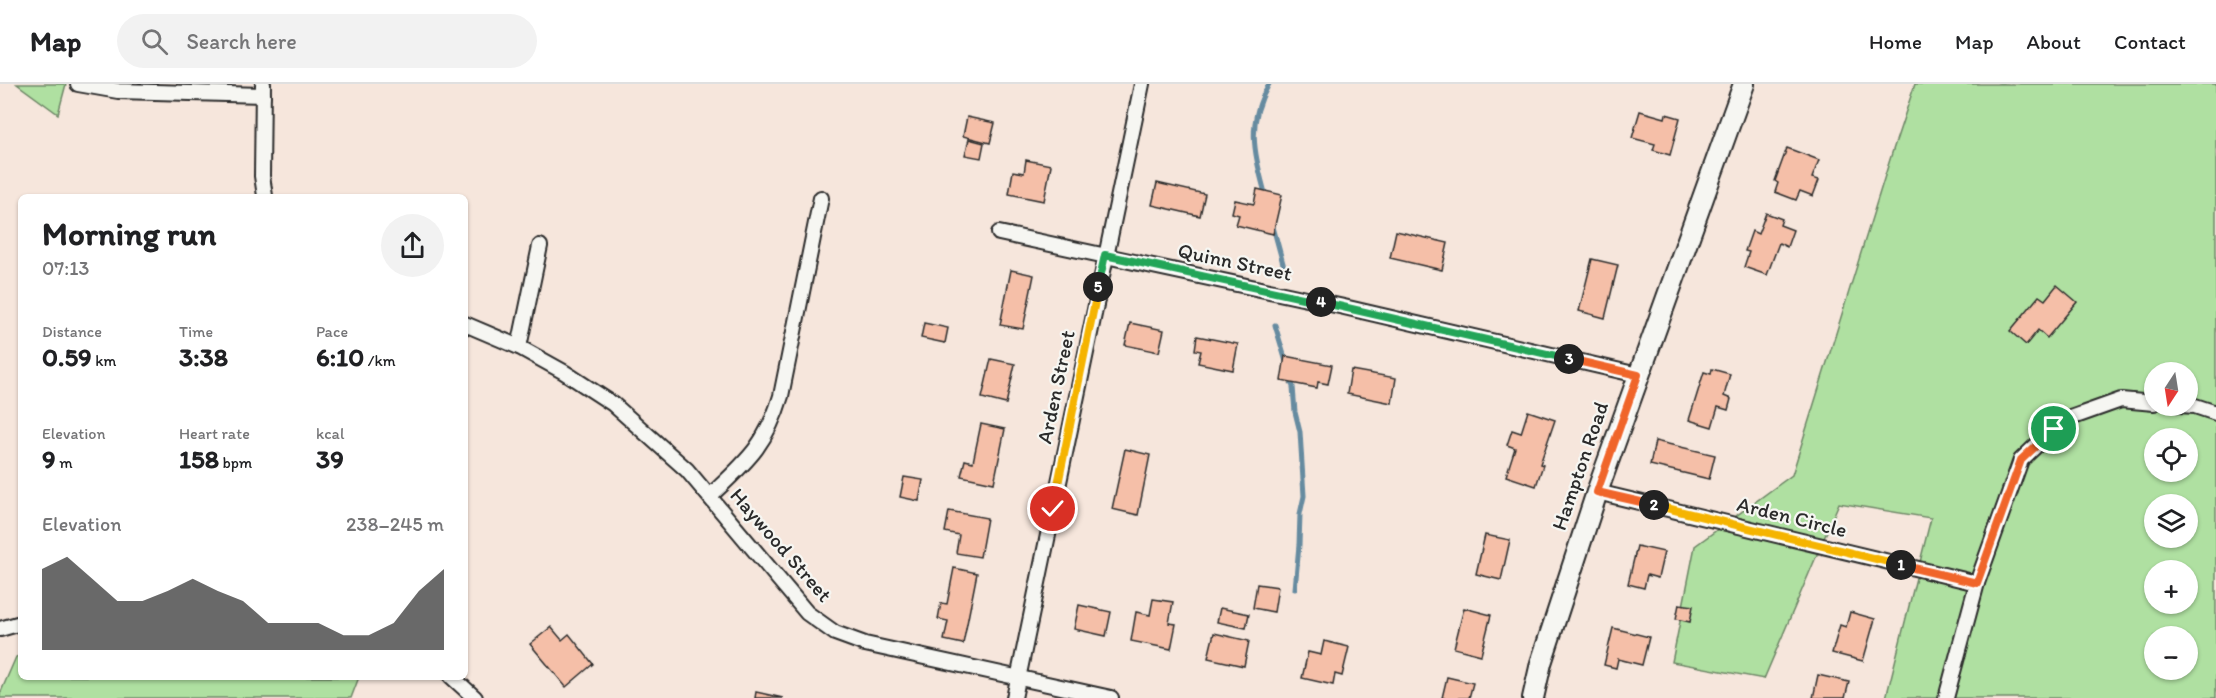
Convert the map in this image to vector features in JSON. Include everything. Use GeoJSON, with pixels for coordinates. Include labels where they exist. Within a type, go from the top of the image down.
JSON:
{"type":"FeatureCollection","features":[{"type":"Feature","properties":{"kind":"main road","name":"Hampton Road"},"geometry":{"type":"LineString","coordinates":[[1533,698],[1541,663],[1597,492],[1744,84]]}},
{"type":"Feature","properties":{"kind":"street"},"geometry":{"type":"LineString","coordinates":[[78,84],[118,91],[263,90],[262,176],[265,194]]}},
{"type":"Feature","properties":{"kind":"street","name":"Arden Street"},"geometry":{"type":"LineString","coordinates":[[1014,698],[1142,84]]}},
{"type":"Feature","properties":{"kind":"street"},"geometry":{"type":"LineString","coordinates":[[710,496],[746,462],[763,441],[773,422],[781,396],[821,198]]}},
{"type":"Feature","properties":{"kind":"street","name":"Quinn Street"},"geometry":{"type":"LineString","coordinates":[[999,233],[1333,305],[1638,375]]}},
{"type":"Feature","properties":{"kind":"street"},"geometry":{"type":"LineString","coordinates":[[519,347],[540,246]]}},
{"type":"Feature","properties":{"kind":"street","name":"Haywood Street"},"geometry":{"type":"LineString","coordinates":[[468,325],[519,347],[564,372],[613,404],[687,470],[807,613],[835,633],[865,644],[1111,698]]}},
{"type":"Feature","properties":{"kind":"street"},"geometry":{"type":"LineString","coordinates":[[1946,698],[1977,583],[2021,460],[2062,421],[2121,400],[2144,402]]}},
{"type":"Feature","properties":{"kind":"street"},"geometry":{"type":"LineString","coordinates":[[2198,407],[2216,413]]}},
{"type":"Feature","properties":{"kind":"street","name":"Arden Circle"},"geometry":{"type":"LineString","coordinates":[[1597,492],[1977,583]]}},
{"type":"Feature","properties":{"kind":"street"},"geometry":{"type":"LineString","coordinates":[[0,629],[18,624]]}},
{"type":"Feature","properties":{"kind":"street"},"geometry":{"type":"LineString","coordinates":[[455,680],[475,698]]}},
{"type":"Feature","properties":{"kind":"green space"},"geometry":{"type":"Polygon","coordinates":[[[17,84],[66,84],[58,114],[17,84]]]}},
{"type":"Feature","properties":{"kind":"green space"},"geometry":{"type":"Polygon","coordinates":[[[1915,84],[2216,84],[2216,698],[1886,698],[1931,518],[1839,503],[1764,679],[1672,662],[1695,546],[1792,475],[1915,84]]]}},
{"type":"Feature","properties":{"kind":"green space"},"geometry":{"type":"Polygon","coordinates":[[[18,656],[18,680],[358,680],[351,698],[0,698],[18,656]]]}},
{"type":"Feature","properties":{"kind":"building"},"geometry":{"type":"Polygon","coordinates":[[[1640,111],[1665,118],[1666,114],[1680,118],[1670,155],[1653,150],[1655,144],[1632,138],[1640,111]]]}},
{"type":"Feature","properties":{"kind":"building"},"geometry":{"type":"Polygon","coordinates":[[[967,117],[995,123],[990,143],[963,136],[967,117]]]}},
{"type":"Feature","properties":{"kind":"building"},"geometry":{"type":"Polygon","coordinates":[[[969,139],[984,143],[981,158],[965,155],[969,139]]]}},
{"type":"Feature","properties":{"kind":"building"},"geometry":{"type":"Polygon","coordinates":[[[1787,148],[1819,160],[1812,178],[1819,180],[1813,196],[1800,191],[1796,200],[1775,192],[1778,183],[1775,181],[1787,148]]]}},
{"type":"Feature","properties":{"kind":"building"},"geometry":{"type":"Polygon","coordinates":[[[1026,160],[1051,165],[1044,201],[1009,194],[1013,171],[1024,173],[1026,160]]]}},
{"type":"Feature","properties":{"kind":"building"},"geometry":{"type":"Polygon","coordinates":[[[1157,183],[1205,194],[1200,216],[1152,205],[1157,183]]]}},
{"type":"Feature","properties":{"kind":"building"},"geometry":{"type":"Polygon","coordinates":[[[1257,189],[1282,195],[1273,234],[1236,225],[1239,215],[1232,213],[1235,200],[1254,204],[1257,189]]]}},
{"type":"Feature","properties":{"kind":"building"},"geometry":{"type":"Polygon","coordinates":[[[1766,213],[1782,219],[1780,225],[1793,230],[1787,247],[1779,243],[1767,275],[1744,267],[1749,252],[1745,251],[1752,231],[1758,234],[1766,213]]]}},
{"type":"Feature","properties":{"kind":"building"},"geometry":{"type":"Polygon","coordinates":[[[1396,231],[1448,243],[1442,270],[1390,258],[1396,231]]]}},
{"type":"Feature","properties":{"kind":"building"},"geometry":{"type":"Polygon","coordinates":[[[1592,259],[1618,265],[1605,318],[1579,311],[1592,259]]]}},
{"type":"Feature","properties":{"kind":"building"},"geometry":{"type":"Polygon","coordinates":[[[1011,270],[1034,275],[1023,329],[1000,325],[1011,270]]]}},
{"type":"Feature","properties":{"kind":"building"},"geometry":{"type":"Polygon","coordinates":[[[2057,285],[2077,302],[2047,338],[2038,330],[2026,345],[2010,331],[2039,296],[2045,300],[2057,285]]]}},
{"type":"Feature","properties":{"kind":"building"},"geometry":{"type":"Polygon","coordinates":[[[924,323],[948,328],[945,343],[921,338],[924,323]]]}},
{"type":"Feature","properties":{"kind":"building"},"geometry":{"type":"Polygon","coordinates":[[[1130,323],[1164,330],[1159,352],[1125,345],[1130,323]]]}},
{"type":"Feature","properties":{"kind":"building"},"geometry":{"type":"Polygon","coordinates":[[[1197,336],[1238,344],[1233,370],[1198,363],[1201,351],[1195,350],[1197,336]]]}},
{"type":"Feature","properties":{"kind":"building"},"geometry":{"type":"Polygon","coordinates":[[[1285,356],[1332,365],[1328,384],[1318,382],[1317,388],[1281,381],[1285,356]]]}},
{"type":"Feature","properties":{"kind":"building"},"geometry":{"type":"Polygon","coordinates":[[[991,359],[1015,364],[1006,404],[982,398],[991,359]]]}},
{"type":"Feature","properties":{"kind":"building"},"geometry":{"type":"Polygon","coordinates":[[[1712,369],[1730,374],[1724,396],[1731,399],[1728,410],[1718,407],[1712,427],[1689,420],[1704,372],[1711,374],[1712,369]]]}},
{"type":"Feature","properties":{"kind":"building"},"geometry":{"type":"Polygon","coordinates":[[[1351,370],[1396,378],[1392,403],[1347,394],[1351,370]]]}},
{"type":"Feature","properties":{"kind":"building"},"geometry":{"type":"Polygon","coordinates":[[[1528,411],[1555,420],[1540,464],[1543,465],[1536,486],[1506,476],[1515,448],[1507,445],[1512,430],[1521,433],[1528,411]]]}},
{"type":"Feature","properties":{"kind":"building"},"geometry":{"type":"Polygon","coordinates":[[[981,424],[1005,429],[994,483],[961,476],[965,460],[973,462],[981,424]]]}},
{"type":"Feature","properties":{"kind":"building"},"geometry":{"type":"Polygon","coordinates":[[[1655,441],[1715,455],[1709,479],[1650,465],[1655,441]]]}},
{"type":"Feature","properties":{"kind":"building"},"geometry":{"type":"Polygon","coordinates":[[[1125,449],[1150,455],[1138,515],[1112,509],[1125,449]]]}},
{"type":"Feature","properties":{"kind":"building"},"geometry":{"type":"Polygon","coordinates":[[[904,477],[923,480],[919,501],[900,497],[904,477]]]}},
{"type":"Feature","properties":{"kind":"building"},"geometry":{"type":"Polygon","coordinates":[[[949,511],[987,518],[980,557],[956,553],[959,535],[945,532],[949,511]]]}},
{"type":"Feature","properties":{"kind":"building"},"geometry":{"type":"Polygon","coordinates":[[[1485,535],[1510,540],[1501,580],[1476,574],[1485,535]]]}},
{"type":"Feature","properties":{"kind":"building"},"geometry":{"type":"Polygon","coordinates":[[[1637,546],[1664,552],[1658,578],[1647,575],[1644,588],[1628,584],[1637,546]]]}},
{"type":"Feature","properties":{"kind":"building"},"geometry":{"type":"Polygon","coordinates":[[[954,568],[977,573],[963,644],[944,640],[948,621],[938,619],[941,603],[947,604],[954,568]]]}},
{"type":"Feature","properties":{"kind":"building"},"geometry":{"type":"Polygon","coordinates":[[[1257,584],[1278,587],[1274,612],[1253,608],[1257,584]]]}},
{"type":"Feature","properties":{"kind":"building"},"geometry":{"type":"Polygon","coordinates":[[[1153,599],[1173,602],[1169,623],[1176,624],[1171,649],[1131,641],[1136,612],[1150,615],[1153,599]]]}},
{"type":"Feature","properties":{"kind":"building"},"geometry":{"type":"Polygon","coordinates":[[[1679,604],[1693,606],[1690,622],[1676,619],[1679,604]]]}},
{"type":"Feature","properties":{"kind":"building"},"geometry":{"type":"Polygon","coordinates":[[[1079,605],[1111,612],[1106,636],[1074,629],[1079,605]]]}},
{"type":"Feature","properties":{"kind":"building"},"geometry":{"type":"Polygon","coordinates":[[[1220,608],[1249,614],[1246,628],[1217,622],[1220,608]]]}},
{"type":"Feature","properties":{"kind":"building"},"geometry":{"type":"Polygon","coordinates":[[[1464,608],[1491,615],[1481,655],[1454,648],[1464,608]]]}},
{"type":"Feature","properties":{"kind":"building"},"geometry":{"type":"Polygon","coordinates":[[[1850,612],[1875,619],[1863,661],[1832,653],[1840,625],[1846,627],[1850,612]]]}},
{"type":"Feature","properties":{"kind":"building"},"geometry":{"type":"Polygon","coordinates":[[[551,627],[562,640],[569,634],[593,664],[566,687],[530,644],[551,627]]]}},
{"type":"Feature","properties":{"kind":"building"},"geometry":{"type":"Polygon","coordinates":[[[1613,628],[1649,637],[1642,665],[1618,659],[1616,668],[1604,665],[1613,628]]]}},
{"type":"Feature","properties":{"kind":"building"},"geometry":{"type":"Polygon","coordinates":[[[1214,633],[1249,641],[1244,666],[1208,658],[1214,633]]]}},
{"type":"Feature","properties":{"kind":"building"},"geometry":{"type":"Polygon","coordinates":[[[1324,641],[1349,647],[1342,676],[1335,674],[1333,685],[1302,678],[1308,652],[1321,655],[1324,641]]]}},
{"type":"Feature","properties":{"kind":"building"},"geometry":{"type":"Polygon","coordinates":[[[1818,675],[1849,682],[1845,698],[1813,698],[1818,675]]]}},
{"type":"Feature","properties":{"kind":"building"},"geometry":{"type":"Polygon","coordinates":[[[1447,677],[1473,683],[1469,698],[1442,698],[1447,677]]]}},
{"type":"Feature","properties":{"kind":"building"},"geometry":{"type":"Polygon","coordinates":[[[756,692],[783,698],[755,698],[756,692]]]}},
{"type":"Feature","properties":{"kind":"waterway"},"geometry":{"type":"LineString","coordinates":[[1266,197],[1254,140],[1257,113],[1269,84]]}},
{"type":"Feature","properties":{"kind":"waterway"},"geometry":{"type":"LineString","coordinates":[[1272,223],[1285,271]]}},
{"type":"Feature","properties":{"kind":"waterway"},"geometry":{"type":"LineString","coordinates":[[1275,325],[1287,365]]}},
{"type":"Feature","properties":{"kind":"waterway"},"geometry":{"type":"LineString","coordinates":[[1290,377],[1300,432],[1304,496],[1300,514],[1295,589]]}},
{"type":"Feature","properties":{"kind":"route"},"geometry":{"type":"LineString","coordinates":[[1053,509],[1105,255],[1638,375],[1597,492],[1977,583],[2021,460],[2054,429]]}}]}
